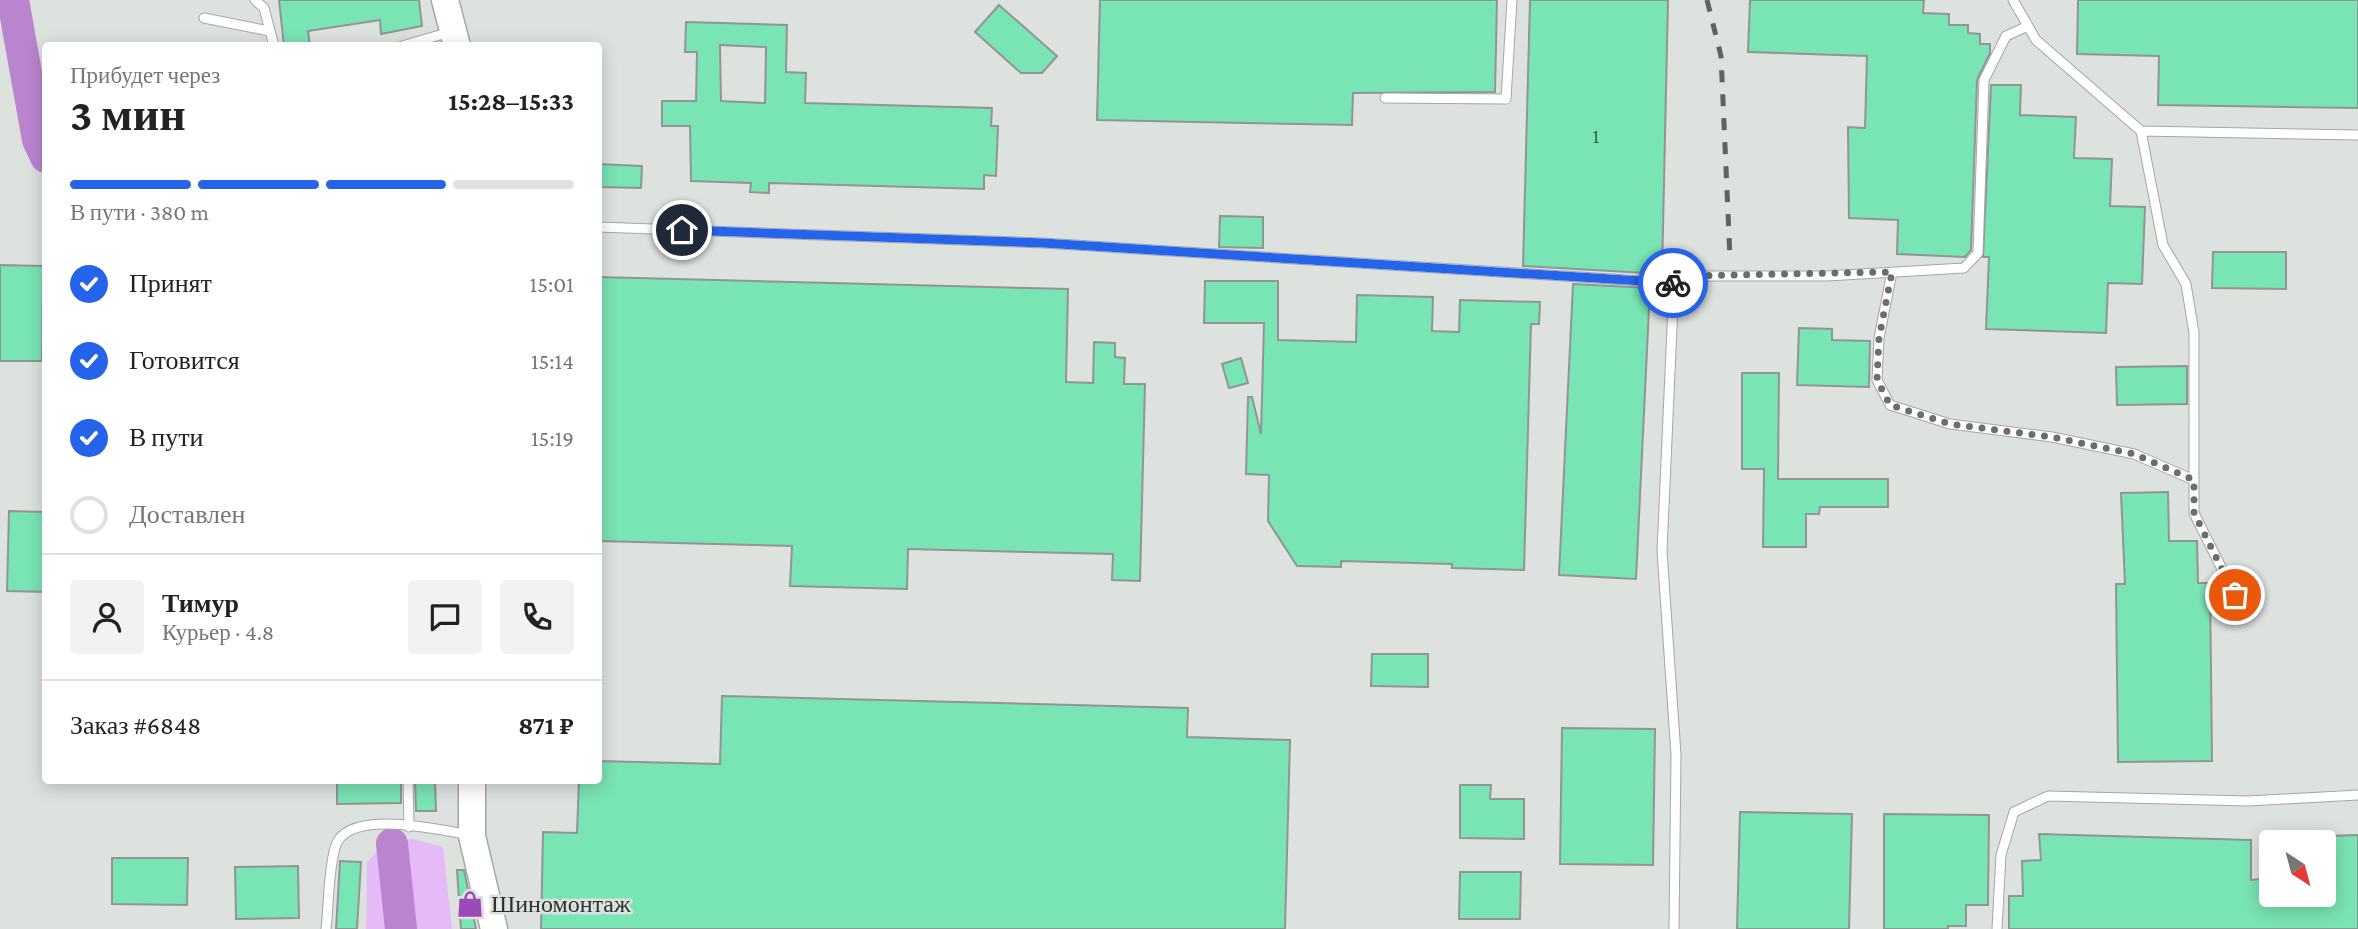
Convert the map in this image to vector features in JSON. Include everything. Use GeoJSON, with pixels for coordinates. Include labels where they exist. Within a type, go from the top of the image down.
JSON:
{"type":"FeatureCollection","features":[{"type":"Feature","properties":{"kind":"street"},"geometry":{"type":"LineString","coordinates":[[445,0],[455,38]]}},
{"type":"Feature","properties":{"kind":"street"},"geometry":{"type":"LineString","coordinates":[[472,784],[472,836],[494,929]]}},
{"type":"Feature","properties":{"kind":"lane"},"geometry":{"type":"LineString","coordinates":[[255,0],[264,8],[273,42]]}},
{"type":"Feature","properties":{"kind":"lane"},"geometry":{"type":"LineString","coordinates":[[1385,98],[1506,99],[1512,0]]}},
{"type":"Feature","properties":{"kind":"lane"},"geometry":{"type":"LineString","coordinates":[[2013,0],[2036,40],[2141,131],[2163,245],[2186,284],[2194,333],[2194,513],[2235,595]]}},
{"type":"Feature","properties":{"kind":"lane"},"geometry":{"type":"LineString","coordinates":[[204,18],[269,31]]}},
{"type":"Feature","properties":{"kind":"lane"},"geometry":{"type":"LineString","coordinates":[[602,227],[1043,243],[1674,283],[1685,276],[1964,268],[1978,253],[1984,80],[2006,36],[2028,26]]}},
{"type":"Feature","properties":{"kind":"lane"},"geometry":{"type":"LineString","coordinates":[[428,42],[455,38]]}},
{"type":"Feature","properties":{"kind":"lane"},"geometry":{"type":"LineString","coordinates":[[2141,131],[2358,135]]}},
{"type":"Feature","properties":{"kind":"lane"},"geometry":{"type":"LineString","coordinates":[[1892,272],[1879,338],[1877,380],[1890,405],[1950,424],[2052,437],[2134,454],[2194,480]]}},
{"type":"Feature","properties":{"kind":"lane"},"geometry":{"type":"LineString","coordinates":[[1674,283],[1662,551],[1676,755],[1674,929]]}},
{"type":"Feature","properties":{"kind":"lane"},"geometry":{"type":"LineString","coordinates":[[408,784],[409,827]]}},
{"type":"Feature","properties":{"kind":"lane"},"geometry":{"type":"LineString","coordinates":[[1997,929],[2001,855],[2014,812],[2048,796],[2248,801],[2358,795]]}},
{"type":"Feature","properties":{"kind":"lane"},"geometry":{"type":"LineString","coordinates":[[326,929],[335,845],[350,828],[372,823],[472,836]]}},
{"type":"Feature","properties":{"kind":"shaded area"},"geometry":{"type":"Polygon","coordinates":[[[412,839],[443,847],[452,929],[366,929],[367,862],[386,842],[412,839]]]}},
{"type":"Feature","properties":{"kind":"building"},"geometry":{"type":"Polygon","coordinates":[[[279,0],[419,0],[422,26],[381,34],[380,20],[308,31],[309,42],[284,42],[279,0]]]}},
{"type":"Feature","properties":{"kind":"building"},"geometry":{"type":"Polygon","coordinates":[[[1100,0],[1497,0],[1495,92],[1353,93],[1352,125],[1097,120],[1100,0]]]}},
{"type":"Feature","properties":{"kind":"building"},"geometry":{"type":"Polygon","coordinates":[[[1530,0],[1668,0],[1662,274],[1523,266],[1530,0]]]}},
{"type":"Feature","properties":{"kind":"building"},"geometry":{"type":"Polygon","coordinates":[[[1750,0],[1924,0],[1923,13],[1949,14],[1949,25],[1968,25],[1968,33],[1980,34],[1980,44],[1990,44],[1990,53],[1977,80],[1971,250],[1965,257],[1897,254],[1898,220],[1849,218],[1848,127],[1865,128],[1867,56],[1748,52],[1750,0]]]}},
{"type":"Feature","properties":{"kind":"building"},"geometry":{"type":"Polygon","coordinates":[[[2078,0],[2358,0],[2358,108],[2158,105],[2159,56],[2077,54],[2078,0]]]}},
{"type":"Feature","properties":{"kind":"building"},"geometry":{"type":"Polygon","coordinates":[[[999,5],[1057,56],[1042,73],[1021,73],[975,32],[999,5]]]}},
{"type":"Feature","properties":{"kind":"building"},"geometry":{"type":"Polygon","coordinates":[[[686,22],[787,25],[786,72],[806,73],[805,103],[992,108],[991,126],[998,126],[996,176],[984,175],[984,189],[769,183],[769,193],[750,192],[751,183],[691,181],[690,126],[662,126],[662,101],[696,101],[697,52],[685,52],[686,22]],[[720,45],[721,101],[765,103],[766,47],[720,45]]]}},
{"type":"Feature","properties":{"kind":"building"},"geometry":{"type":"Polygon","coordinates":[[[1991,85],[2021,85],[2020,115],[2076,117],[2074,158],[2112,159],[2110,206],[2145,207],[2142,284],[2108,283],[2106,333],[1986,329],[1989,257],[1983,257],[1991,85]]]}},
{"type":"Feature","properties":{"kind":"building"},"geometry":{"type":"Polygon","coordinates":[[[602,164],[642,166],[641,188],[602,187],[602,164]]]}},
{"type":"Feature","properties":{"kind":"building"},"geometry":{"type":"Polygon","coordinates":[[[1220,216],[1263,217],[1263,248],[1219,247],[1220,216]]]}},
{"type":"Feature","properties":{"kind":"building"},"geometry":{"type":"Polygon","coordinates":[[[2213,252],[2286,252],[2286,289],[2212,288],[2213,252]]]}},
{"type":"Feature","properties":{"kind":"building"},"geometry":{"type":"Polygon","coordinates":[[[0,265],[42,266],[42,361],[0,361],[0,265]]]}},
{"type":"Feature","properties":{"kind":"building"},"geometry":{"type":"Polygon","coordinates":[[[602,277],[1068,289],[1066,382],[1093,383],[1094,342],[1115,343],[1115,357],[1125,358],[1124,384],[1145,384],[1140,581],[1112,580],[1113,554],[908,549],[907,589],[790,586],[792,546],[602,541],[602,277]]]}},
{"type":"Feature","properties":{"kind":"building"},"geometry":{"type":"Polygon","coordinates":[[[1205,281],[1278,281],[1278,340],[1356,342],[1357,295],[1433,297],[1432,331],[1459,332],[1460,300],[1540,302],[1539,324],[1531,324],[1524,570],[1452,568],[1452,564],[1341,561],[1341,567],[1297,566],[1268,521],[1269,475],[1246,474],[1248,397],[1252,397],[1261,434],[1264,323],[1204,323],[1205,281]]]}},
{"type":"Feature","properties":{"kind":"building"},"geometry":{"type":"Polygon","coordinates":[[[1573,284],[1650,288],[1636,579],[1559,575],[1573,284]]]}},
{"type":"Feature","properties":{"kind":"building"},"geometry":{"type":"Polygon","coordinates":[[[1799,328],[1832,329],[1832,340],[1870,341],[1869,387],[1797,385],[1799,328]]]}},
{"type":"Feature","properties":{"kind":"building"},"geometry":{"type":"Polygon","coordinates":[[[1241,358],[1248,383],[1229,388],[1222,364],[1241,358]]]}},
{"type":"Feature","properties":{"kind":"building"},"geometry":{"type":"Polygon","coordinates":[[[2187,366],[2187,404],[2117,405],[2116,367],[2187,366]]]}},
{"type":"Feature","properties":{"kind":"building"},"geometry":{"type":"Polygon","coordinates":[[[1742,373],[1779,373],[1778,479],[1888,479],[1888,507],[1820,507],[1819,514],[1806,514],[1806,547],[1763,547],[1764,469],[1742,469],[1742,373]]]}},
{"type":"Feature","properties":{"kind":"building"},"geometry":{"type":"Polygon","coordinates":[[[2168,492],[2169,541],[2197,541],[2198,583],[2210,583],[2212,761],[2118,762],[2116,584],[2125,584],[2121,493],[2168,492]]]}},
{"type":"Feature","properties":{"kind":"building"},"geometry":{"type":"Polygon","coordinates":[[[9,511],[42,512],[42,592],[7,591],[9,511]]]}},
{"type":"Feature","properties":{"kind":"building"},"geometry":{"type":"Polygon","coordinates":[[[1372,654],[1428,654],[1428,687],[1371,686],[1372,654]]]}},
{"type":"Feature","properties":{"kind":"building"},"geometry":{"type":"Polygon","coordinates":[[[722,696],[1188,708],[1187,737],[1290,740],[1285,929],[541,929],[543,832],[577,833],[579,784],[602,784],[602,761],[720,764],[722,696]]]}},
{"type":"Feature","properties":{"kind":"building"},"geometry":{"type":"Polygon","coordinates":[[[1562,728],[1655,729],[1653,865],[1560,864],[1562,728]]]}},
{"type":"Feature","properties":{"kind":"building"},"geometry":{"type":"Polygon","coordinates":[[[337,784],[401,784],[401,803],[337,804],[337,784]]]}},
{"type":"Feature","properties":{"kind":"building"},"geometry":{"type":"Polygon","coordinates":[[[415,784],[435,784],[436,811],[416,811],[415,784]]]}},
{"type":"Feature","properties":{"kind":"building"},"geometry":{"type":"Polygon","coordinates":[[[1460,785],[1491,785],[1490,799],[1524,799],[1524,839],[1460,838],[1460,785]]]}},
{"type":"Feature","properties":{"kind":"building"},"geometry":{"type":"Polygon","coordinates":[[[1740,812],[1852,814],[1849,929],[1737,929],[1740,812]]]}},
{"type":"Feature","properties":{"kind":"building"},"geometry":{"type":"Polygon","coordinates":[[[1884,814],[1989,815],[1988,905],[1966,905],[1966,926],[1948,926],[1948,929],[1884,929],[1884,814]]]}},
{"type":"Feature","properties":{"kind":"building"},"geometry":{"type":"Polygon","coordinates":[[[2039,834],[2251,840],[2251,880],[2259,879],[2259,907],[2336,907],[2336,836],[2358,835],[2358,929],[2009,929],[2009,896],[2023,896],[2022,861],[2041,860],[2039,834]]]}},
{"type":"Feature","properties":{"kind":"building"},"geometry":{"type":"Polygon","coordinates":[[[112,858],[188,858],[187,905],[112,904],[112,858]]]}},
{"type":"Feature","properties":{"kind":"building"},"geometry":{"type":"Polygon","coordinates":[[[340,861],[361,862],[357,929],[336,929],[340,861]]]}},
{"type":"Feature","properties":{"kind":"building"},"geometry":{"type":"Polygon","coordinates":[[[298,866],[299,918],[236,919],[235,867],[298,866]]]}},
{"type":"Feature","properties":{"kind":"building"},"geometry":{"type":"Polygon","coordinates":[[[457,870],[464,870],[476,929],[461,929],[457,870]]]}},
{"type":"Feature","properties":{"kind":"building"},"geometry":{"type":"Polygon","coordinates":[[[1460,872],[1521,872],[1520,919],[1459,919],[1460,872]]]}},
{"type":"Feature","properties":{"kind":"waterway"},"geometry":{"type":"LineString","coordinates":[[13,0],[38,140],[42,148]]}},
{"type":"Feature","properties":{"kind":"waterway"},"geometry":{"type":"LineString","coordinates":[[392,844],[401,929]]}},
{"type":"Feature","properties":{"kind":"railway"},"geometry":{"type":"LineString","coordinates":[[1707,0],[1721,56],[1730,258]]}},
{"type":"Feature","properties":{"kind":"way so far"},"geometry":{"type":"LineString","coordinates":[[1673,283],[1685,276],[1827,276],[1892,272],[1879,338],[1877,380],[1890,405],[1950,424],[2052,437],[2134,454],[2194,480],[2194,513],[2235,595]]}},
{"type":"Feature","properties":{"kind":"place","name":"Шиномонтаж"},"geometry":{"type":"Point","coordinates":[470,904]}},
{"type":"Feature","properties":{"kind":"route"},"geometry":{"type":"LineString","coordinates":[[682,230],[1043,243],[1673,283]]}}]}
